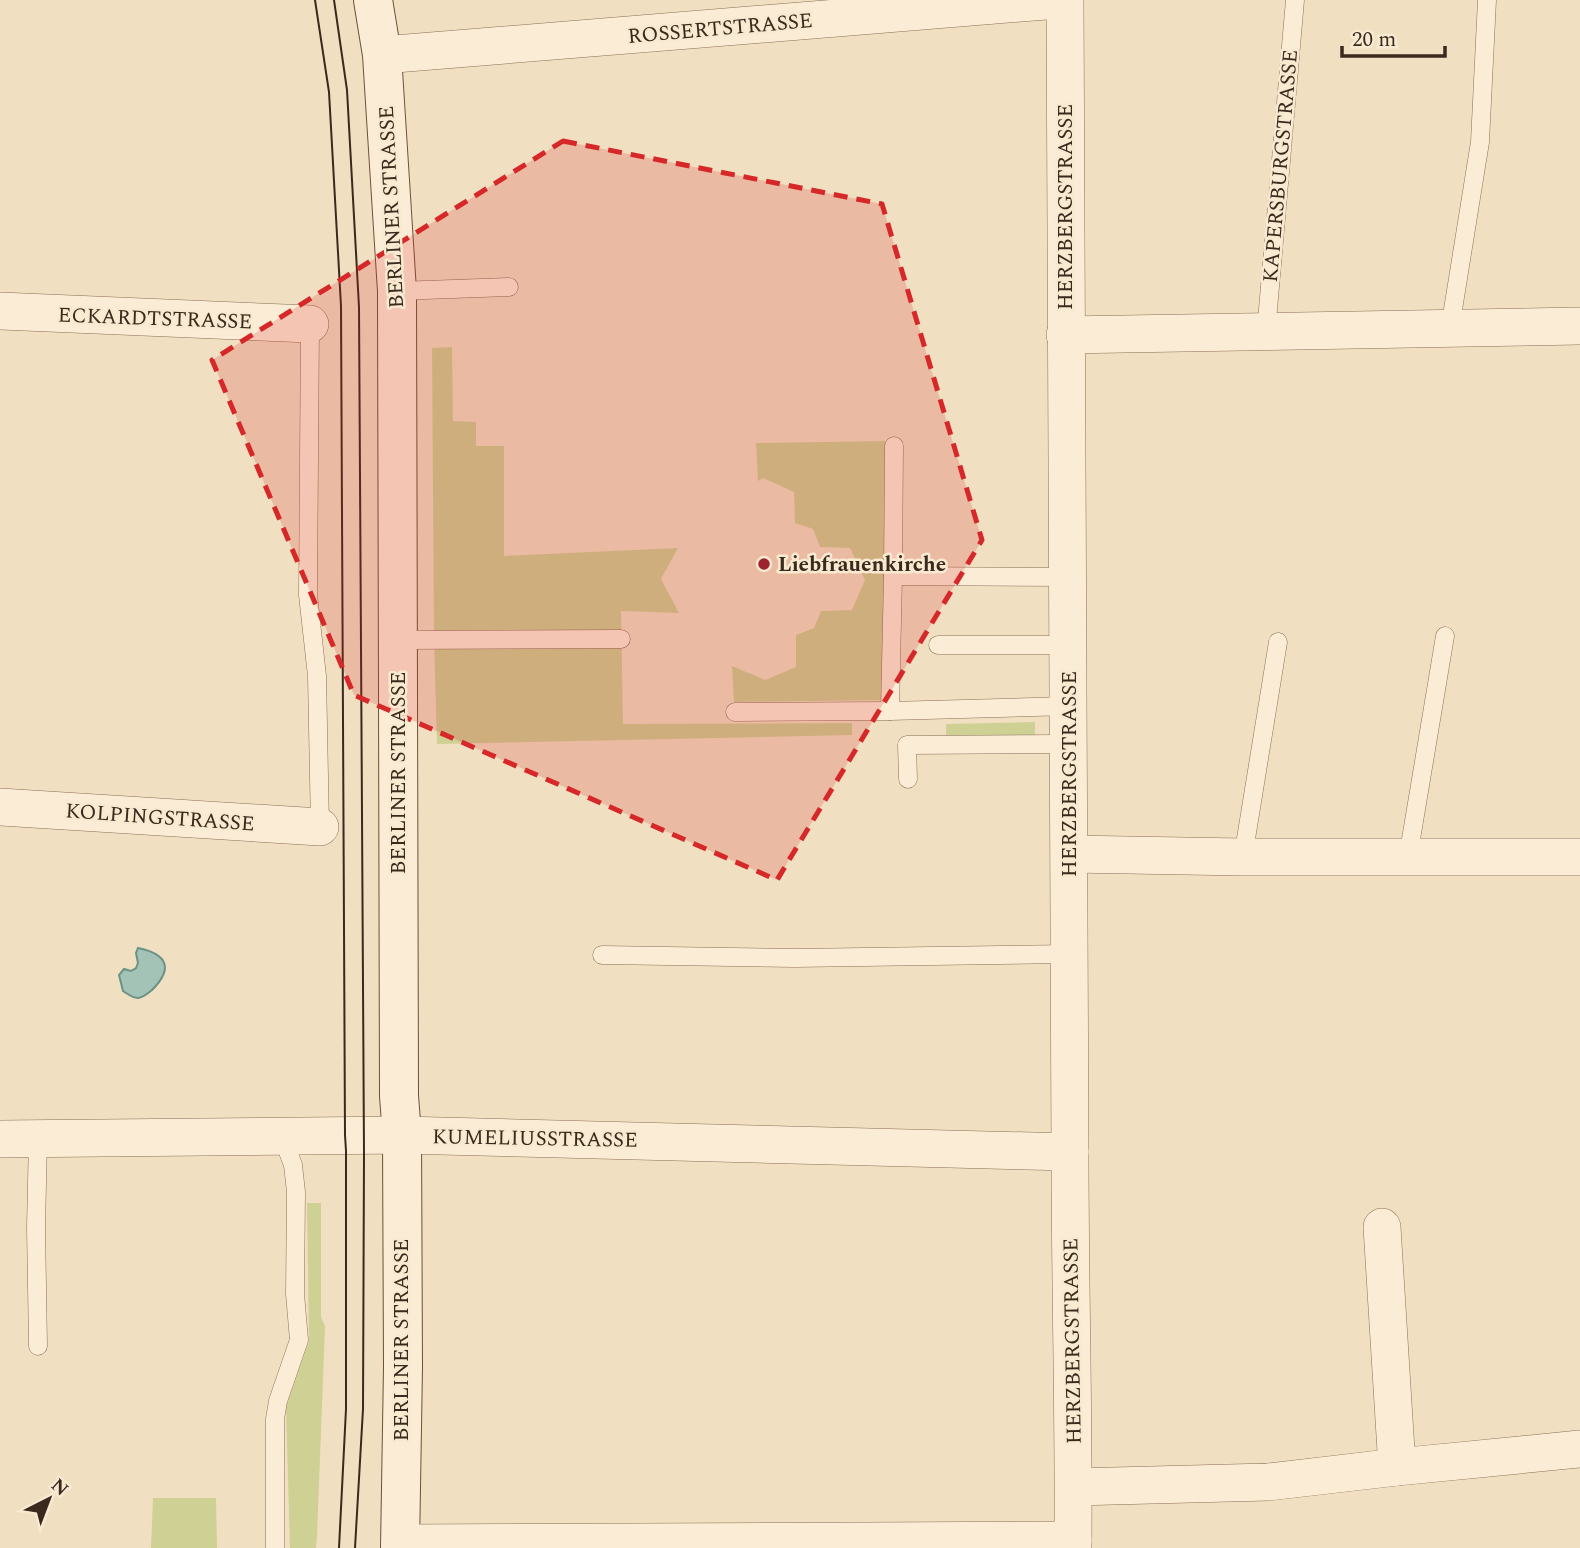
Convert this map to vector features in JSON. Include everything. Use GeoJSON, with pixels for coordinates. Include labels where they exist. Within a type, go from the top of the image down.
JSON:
{"type":"FeatureCollection","features":[{"type":"Feature","properties":{"kind":"street","name":"BERLINER STRASSE"},"geometry":{"type":"LineString","coordinates":[[373,0],[382,55],[397,291],[399,1096],[402,1135],[403,1367],[400,1546]]}},
{"type":"Feature","properties":{"kind":"street","name":"ROSSERTSTRASSE"},"geometry":{"type":"LineString","coordinates":[[382,55],[1058,0]]}},
{"type":"Feature","properties":{"kind":"street","name":"HERZBERGSTRASSE"},"geometry":{"type":"LineString","coordinates":[[1065,0],[1073,1544]]}},
{"type":"Feature","properties":{"kind":"street","name":"ECKARDTSTRASSE"},"geometry":{"type":"LineString","coordinates":[[0,311],[310,324]]}},
{"type":"Feature","properties":{"kind":"street"},"geometry":{"type":"LineString","coordinates":[[1065,335],[1580,326]]}},
{"type":"Feature","properties":{"kind":"street","name":"KOLPINGSTRASSE"},"geometry":{"type":"LineString","coordinates":[[0,807],[320,827]]}},
{"type":"Feature","properties":{"kind":"street"},"geometry":{"type":"LineString","coordinates":[[1070,854],[1242,857],[1579,851]]}},
{"type":"Feature","properties":{"kind":"street","name":"KUMELIUSSTRASSE"},"geometry":{"type":"LineString","coordinates":[[0,1139],[402,1135],[1070,1152]]}},
{"type":"Feature","properties":{"kind":"street"},"geometry":{"type":"LineString","coordinates":[[1382,1227],[1397,1467]]}},
{"type":"Feature","properties":{"kind":"street"},"geometry":{"type":"LineString","coordinates":[[1074,1487],[1268,1482],[1580,1449]]}},
{"type":"Feature","properties":{"kind":"street"},"geometry":{"type":"LineString","coordinates":[[400,1546],[1073,1544]]}},
{"type":"Feature","properties":{"kind":"lane","name":"KAPERSBURGSTRASSE"},"geometry":{"type":"LineString","coordinates":[[1266,332],[1295,0]]}},
{"type":"Feature","properties":{"kind":"lane"},"geometry":{"type":"LineString","coordinates":[[1450,328],[1480,142],[1488,0]]}},
{"type":"Feature","properties":{"kind":"lane"},"geometry":{"type":"LineString","coordinates":[[397,291],[509,287]]}},
{"type":"Feature","properties":{"kind":"lane"},"geometry":{"type":"LineString","coordinates":[[310,324],[308,595],[317,677],[320,827]]}},
{"type":"Feature","properties":{"kind":"lane"},"geometry":{"type":"LineString","coordinates":[[890,710],[894,446]]}},
{"type":"Feature","properties":{"kind":"lane"},"geometry":{"type":"LineString","coordinates":[[893,576],[1067,577]]}},
{"type":"Feature","properties":{"kind":"lane"},"geometry":{"type":"LineString","coordinates":[[1408,856],[1445,636]]}},
{"type":"Feature","properties":{"kind":"lane"},"geometry":{"type":"LineString","coordinates":[[397,640],[621,639]]}},
{"type":"Feature","properties":{"kind":"lane"},"geometry":{"type":"LineString","coordinates":[[1242,857],[1278,642]]}},
{"type":"Feature","properties":{"kind":"lane"},"geometry":{"type":"LineString","coordinates":[[938,645],[1068,645]]}},
{"type":"Feature","properties":{"kind":"lane"},"geometry":{"type":"LineString","coordinates":[[735,712],[1069,706]]}},
{"type":"Feature","properties":{"kind":"lane"},"geometry":{"type":"LineString","coordinates":[[908,779],[907,745],[1069,744]]}},
{"type":"Feature","properties":{"kind":"lane"},"geometry":{"type":"LineString","coordinates":[[602,955],[794,958],[1070,954]]}},
{"type":"Feature","properties":{"kind":"lane"},"geometry":{"type":"LineString","coordinates":[[275,1548],[275,1419],[278,1401],[299,1340],[295,1294],[296,1192],[293,1165],[282,1136]]}},
{"type":"Feature","properties":{"kind":"lane"},"geometry":{"type":"LineString","coordinates":[[38,1139],[38,1346]]}},
{"type":"Feature","properties":{"kind":"highlighted area"},"geometry":{"type":"Polygon","coordinates":[[[563,141],[882,204],[982,540],[777,880],[354,695],[212,360],[563,141]]]}},
{"type":"Feature","properties":{"kind":"green space"},"geometry":{"type":"Polygon","coordinates":[[[452,347],[453,421],[476,422],[476,446],[504,446],[504,556],[678,548],[661,579],[679,613],[621,611],[623,724],[852,723],[852,735],[437,744],[432,348],[452,347]]]}},
{"type":"Feature","properties":{"kind":"green space"},"geometry":{"type":"Polygon","coordinates":[[[885,441],[886,700],[734,702],[732,666],[765,680],[796,667],[796,635],[814,628],[821,611],[852,610],[865,580],[850,548],[820,547],[813,529],[795,523],[794,492],[763,478],[758,481],[756,443],[885,441]]]}},
{"type":"Feature","properties":{"kind":"green space"},"geometry":{"type":"Polygon","coordinates":[[[1035,722],[1035,737],[946,738],[946,724],[1035,722]]]}},
{"type":"Feature","properties":{"kind":"green space"},"geometry":{"type":"Polygon","coordinates":[[[307,1203],[321,1203],[321,1317],[325,1326],[317,1536],[316,1548],[290,1548],[286,1407],[309,1341],[307,1203]]]}},
{"type":"Feature","properties":{"kind":"green space"},"geometry":{"type":"Polygon","coordinates":[[[153,1498],[216,1498],[217,1548],[151,1548],[153,1498]]]}},
{"type":"Feature","properties":{"kind":"shaded area"},"geometry":{"type":"Polygon","coordinates":[[[138,948],[156,954],[164,963],[165,969],[152,990],[138,998],[123,991],[119,975],[124,969],[131,971],[136,968],[138,948]]]}},
{"type":"Feature","properties":{"kind":"tram line"},"geometry":{"type":"LineString","coordinates":[[315,0],[329,92],[341,306],[346,1409],[339,1548]]}},
{"type":"Feature","properties":{"kind":"tram line"},"geometry":{"type":"LineString","coordinates":[[334,0],[347,90],[359,307],[364,1153],[363,1409],[355,1548]]}},
{"type":"Feature","properties":{"kind":"place","name":"Liebfrauenkirche"},"geometry":{"type":"Point","coordinates":[764,564]}}]}
